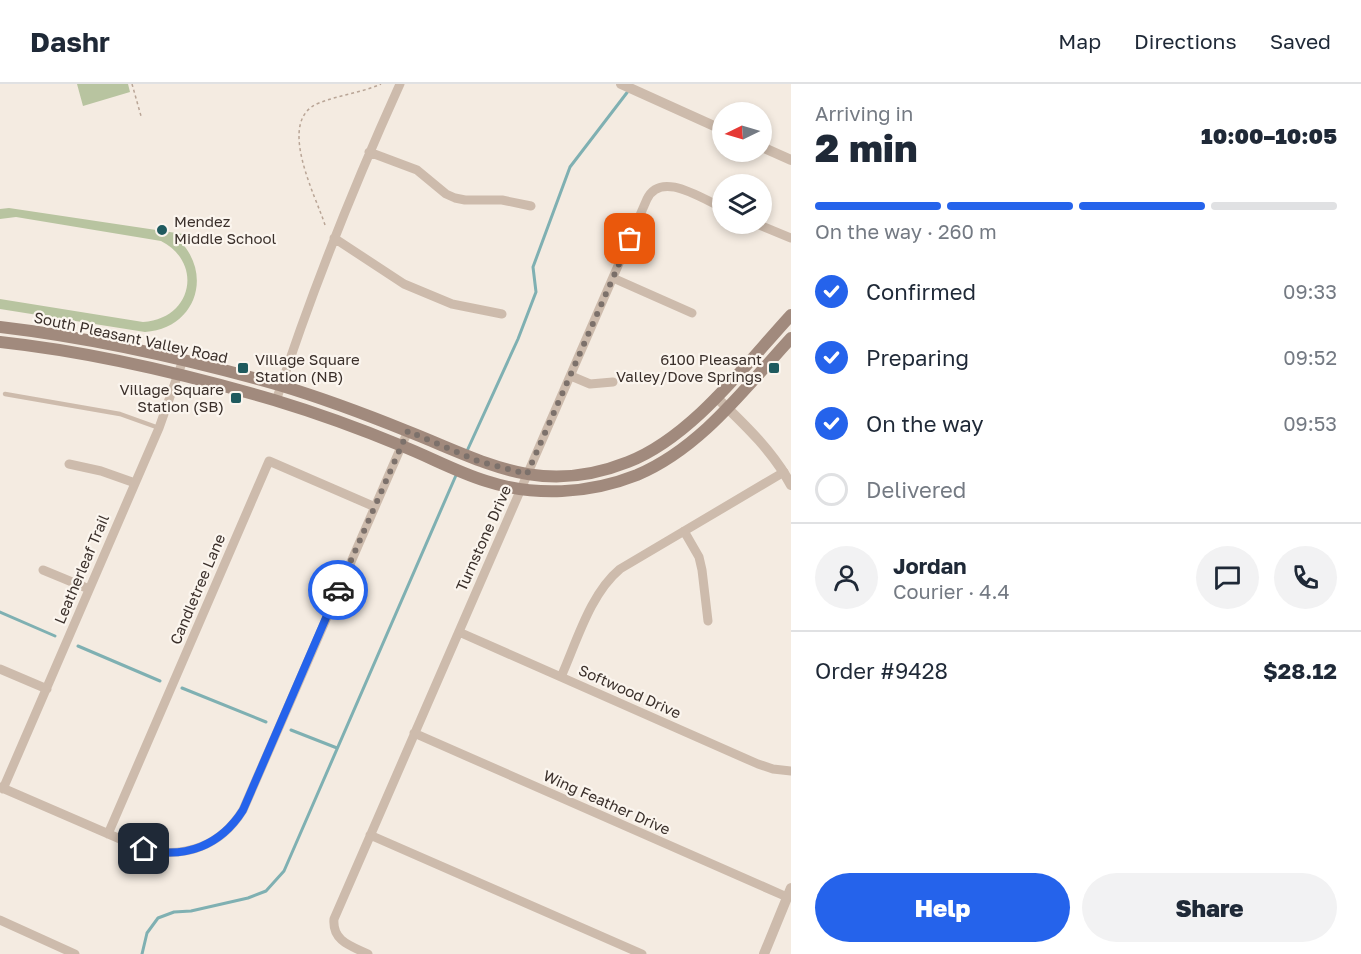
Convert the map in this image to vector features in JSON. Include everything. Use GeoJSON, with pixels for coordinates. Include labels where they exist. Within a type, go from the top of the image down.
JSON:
{"type":"FeatureCollection","features":[{"type":"Feature","properties":{"kind":"main road","name":"South Pleasant Valley Road"},"geometry":{"type":"LineString","coordinates":[[0,327],[84,339],[183,360],[281,386],[408,431],[500,469],[556,476],[584,474],[628,462],[679,433],[716,397],[791,315]]}},
{"type":"Feature","properties":{"kind":"main road","name":"South Pleasant Valley Road"},"geometry":{"type":"LineString","coordinates":[[0,342],[80,354],[178,375],[276,401],[401,445],[492,483],[547,491],[582,489],[615,482],[636,475],[668,459],[688,445],[727,407],[791,338]]}},
{"type":"Feature","properties":{"kind":"street"},"geometry":{"type":"LineString","coordinates":[[276,401],[313,290],[369,152],[400,84]]}},
{"type":"Feature","properties":{"kind":"street"},"geometry":{"type":"LineString","coordinates":[[621,84],[712,125]]}},
{"type":"Feature","properties":{"kind":"street"},"geometry":{"type":"LineString","coordinates":[[772,151],[791,160]]}},
{"type":"Feature","properties":{"kind":"street"},"geometry":{"type":"LineString","coordinates":[[369,152],[417,170],[440,190],[455,198],[502,200],[531,206]]}},
{"type":"Feature","properties":{"kind":"street","name":"Turnstone Drive"},"geometry":{"type":"LineString","coordinates":[[368,954],[344,943],[335,932],[334,919],[647,199],[656,188],[664,185],[712,203]]}},
{"type":"Feature","properties":{"kind":"street"},"geometry":{"type":"LineString","coordinates":[[772,230],[791,238]]}},
{"type":"Feature","properties":{"kind":"street"},"geometry":{"type":"LineString","coordinates":[[334,238],[404,284],[452,304],[502,314]]}},
{"type":"Feature","properties":{"kind":"street"},"geometry":{"type":"LineString","coordinates":[[613,278],[692,313]]}},
{"type":"Feature","properties":{"kind":"street","name":"Leatherleaf Trail"},"geometry":{"type":"LineString","coordinates":[[1,788],[47,689],[159,428],[183,360]]}},
{"type":"Feature","properties":{"kind":"street"},"geometry":{"type":"LineString","coordinates":[[571,376],[590,384],[613,382]]}},
{"type":"Feature","properties":{"kind":"street"},"geometry":{"type":"LineString","coordinates":[[716,397],[759,440],[784,472],[791,485]]}},
{"type":"Feature","properties":{"kind":"street"},"geometry":{"type":"LineString","coordinates":[[1,788],[155,852],[190,851],[210,843],[231,826],[243,810],[408,431]]}},
{"type":"Feature","properties":{"kind":"street","name":"Candletree Lane"},"geometry":{"type":"LineString","coordinates":[[108,834],[269,461],[375,507]]}},
{"type":"Feature","properties":{"kind":"street"},"geometry":{"type":"LineString","coordinates":[[69,464],[100,471],[135,483]]}},
{"type":"Feature","properties":{"kind":"street"},"geometry":{"type":"LineString","coordinates":[[561,677],[597,595],[607,580],[620,569],[784,472]]}},
{"type":"Feature","properties":{"kind":"street"},"geometry":{"type":"LineString","coordinates":[[684,531],[699,557],[708,621]]}},
{"type":"Feature","properties":{"kind":"street"},"geometry":{"type":"LineString","coordinates":[[43,570],[89,589]]}},
{"type":"Feature","properties":{"kind":"street","name":"Softwood Drive"},"geometry":{"type":"LineString","coordinates":[[459,632],[758,764],[791,771]]}},
{"type":"Feature","properties":{"kind":"street"},"geometry":{"type":"LineString","coordinates":[[0,669],[47,689]]}},
{"type":"Feature","properties":{"kind":"street","name":"Wing Feather Drive"},"geometry":{"type":"LineString","coordinates":[[414,733],[789,892]]}},
{"type":"Feature","properties":{"kind":"street"},"geometry":{"type":"LineString","coordinates":[[370,835],[642,954]]}},
{"type":"Feature","properties":{"kind":"street"},"geometry":{"type":"LineString","coordinates":[[764,954],[789,892]]}},
{"type":"Feature","properties":{"kind":"street"},"geometry":{"type":"LineString","coordinates":[[0,920],[75,954]]}},
{"type":"Feature","properties":{"kind":"street"},"geometry":{"type":"LineString","coordinates":[[49,954],[54,944]]}},
{"type":"Feature","properties":{"kind":"lane"},"geometry":{"type":"LineString","coordinates":[[5,394],[120,414],[159,428]]}},
{"type":"Feature","properties":{"kind":"path"},"geometry":{"type":"LineString","coordinates":[[132,84],[141,116]]}},
{"type":"Feature","properties":{"kind":"path"},"geometry":{"type":"LineString","coordinates":[[325,225],[318,211],[298,141],[301,120],[308,109],[318,103],[381,84]]}},
{"type":"Feature","properties":{"kind":"green space"},"geometry":{"type":"Polygon","coordinates":[[[77,84],[128,84],[130,92],[83,106],[77,84]]]}},
{"type":"Feature","properties":{"kind":"green space"},"geometry":{"type":"Polygon","coordinates":[[[9,208],[183,234],[182,243],[191,257],[196,272],[197,286],[193,300],[186,312],[175,322],[162,329],[145,332],[0,309],[0,299],[143,322],[160,319],[173,311],[182,301],[186,289],[187,276],[183,263],[175,251],[161,241],[16,217],[0,219],[0,209],[9,208]]]}},
{"type":"Feature","properties":{"kind":"waterway"},"geometry":{"type":"LineString","coordinates":[[467,451],[518,339],[536,292],[533,267],[570,167],[629,90]]}},
{"type":"Feature","properties":{"kind":"waterway"},"geometry":{"type":"LineString","coordinates":[[142,954],[147,933],[158,918],[174,912],[191,911],[248,898],[266,891],[284,871],[457,473]]}},
{"type":"Feature","properties":{"kind":"waterway"},"geometry":{"type":"LineString","coordinates":[[0,612],[55,636]]}},
{"type":"Feature","properties":{"kind":"waterway"},"geometry":{"type":"LineString","coordinates":[[78,646],[160,681]]}},
{"type":"Feature","properties":{"kind":"waterway"},"geometry":{"type":"LineString","coordinates":[[182,688],[266,722]]}},
{"type":"Feature","properties":{"kind":"waterway"},"geometry":{"type":"LineString","coordinates":[[291,730],[337,748]]}},
{"type":"Feature","properties":{"kind":"way so far"},"geometry":{"type":"LineString","coordinates":[[338,590],[408,431],[478,461],[507,471],[527,474],[630,239]]}},
{"type":"Feature","properties":{"kind":"place","name":"Mendez Middle School"},"geometry":{"type":"Point","coordinates":[162,230]}},
{"type":"Feature","properties":{"kind":"place","name":"Village Square Station (NB)"},"geometry":{"type":"Point","coordinates":[243,368]}},
{"type":"Feature","properties":{"kind":"place","name":"6100 Pleasant Valley/Dove Springs"},"geometry":{"type":"Point","coordinates":[774,368]}},
{"type":"Feature","properties":{"kind":"place","name":"Village Square Station (SB)"},"geometry":{"type":"Point","coordinates":[236,398]}},
{"type":"Feature","properties":{"kind":"route"},"geometry":{"type":"LineString","coordinates":[[144,849],[168,853],[190,851],[219,838],[237,819],[243,810],[338,590]]}}]}
